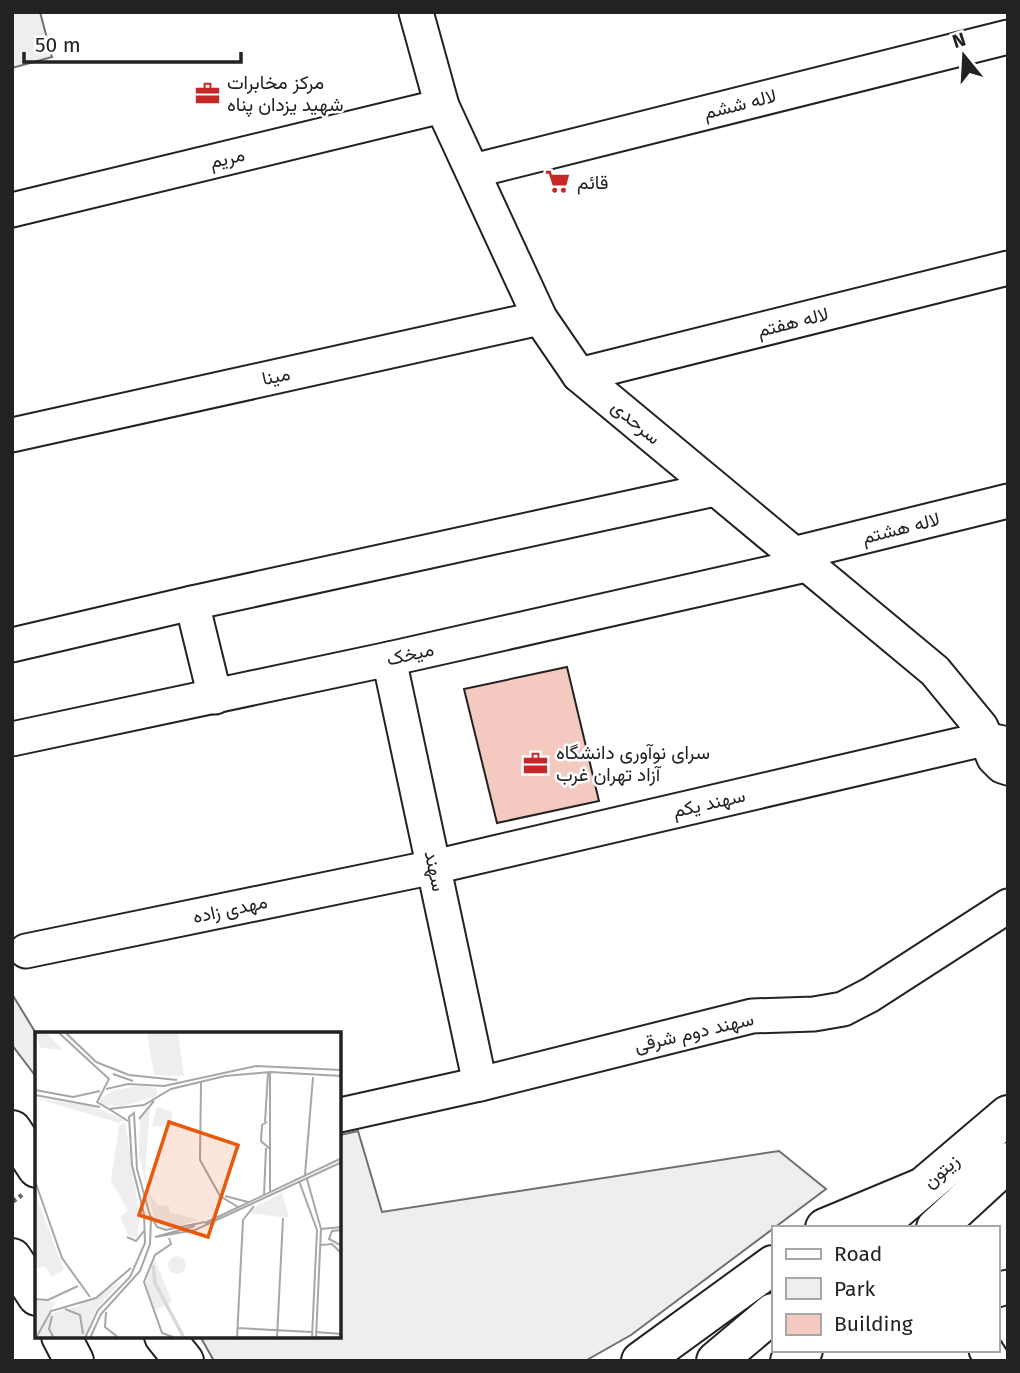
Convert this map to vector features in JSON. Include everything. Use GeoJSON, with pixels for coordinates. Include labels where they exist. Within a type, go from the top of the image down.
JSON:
{"type":"FeatureCollection","features":[{"type":"Feature","properties":{"kind":"main road","name":"زیتون"},"geometry":{"type":"LineString","coordinates":[[876,1226],[1008,1115]]}},
{"type":"Feature","properties":{"kind":"main road"},"geometry":{"type":"LineString","coordinates":[[12,1130],[35,1165]]}},
{"type":"Feature","properties":{"kind":"main road","name":"زیتون"},"geometry":{"type":"LineString","coordinates":[[938,1226],[1008,1162]]}},
{"type":"Feature","properties":{"kind":"main road"},"geometry":{"type":"LineString","coordinates":[[830,1226],[921,1188]]}},
{"type":"Feature","properties":{"kind":"main road"},"geometry":{"type":"LineString","coordinates":[[12,1258],[35,1293]]}},
{"type":"Feature","properties":{"kind":"main road"},"geometry":{"type":"LineString","coordinates":[[641,1361],[772,1266]]}},
{"type":"Feature","properties":{"kind":"main road"},"geometry":{"type":"LineString","coordinates":[[716,1361],[772,1314]]}},
{"type":"Feature","properties":{"kind":"main road"},"geometry":{"type":"LineString","coordinates":[[62,1338],[74,1361]]}},
{"type":"Feature","properties":{"kind":"main road"},"geometry":{"type":"LineString","coordinates":[[143,1338],[156,1361]]}},
{"type":"Feature","properties":{"kind":"main road"},"geometry":{"type":"LineString","coordinates":[[166,1338],[184,1361]]}},
{"type":"Feature","properties":{"kind":"street","name":"سرحدی"},"geometry":{"type":"LineString","coordinates":[[416,12],[442,106],[540,318],[579,375],[935,671],[995,733],[994,758],[1008,768]]}},
{"type":"Feature","properties":{"kind":"street","name":"لاله ششم"},"geometry":{"type":"LineString","coordinates":[[472,171],[1008,37]]}},
{"type":"Feature","properties":{"kind":"street","name":"مریم"},"geometry":{"type":"LineString","coordinates":[[12,210],[442,106]]}},
{"type":"Feature","properties":{"kind":"street","name":"لاله هفتم"},"geometry":{"type":"LineString","coordinates":[[579,375],[1008,268]]}},
{"type":"Feature","properties":{"kind":"street","name":"مینا"},"geometry":{"type":"LineString","coordinates":[[12,435],[540,318]]}},
{"type":"Feature","properties":{"kind":"street"},"geometry":{"type":"LineString","coordinates":[[12,645],[715,489]]}},
{"type":"Feature","properties":{"kind":"street","name":"لاله هشتم"},"geometry":{"type":"LineString","coordinates":[[800,559],[1008,501]]}},
{"type":"Feature","properties":{"kind":"street","name":"میخک"},"geometry":{"type":"LineString","coordinates":[[12,739],[390,659],[800,559]]}},
{"type":"Feature","properties":{"kind":"street"},"geometry":{"type":"LineString","coordinates":[[192,603],[215,697]]}},
{"type":"Feature","properties":{"kind":"street","name":"سهند"},"geometry":{"type":"LineString","coordinates":[[390,659],[480,1084]]}},
{"type":"Feature","properties":{"kind":"street","name":"سهند يكم"},"geometry":{"type":"LineString","coordinates":[[434,867],[995,733]]}},
{"type":"Feature","properties":{"kind":"street","name":"مهدی زاده"},"geometry":{"type":"LineString","coordinates":[[26,951],[434,867]]}},
{"type":"Feature","properties":{"kind":"street","name":"سهند دوم شرقی"},"geometry":{"type":"LineString","coordinates":[[341,1115],[480,1084],[752,1016],[814,1014],[843,1009],[870,995],[1008,906]]}},
{"type":"Feature","properties":{"kind":"green space"},"geometry":{"type":"Polygon","coordinates":[[[12,12],[40,12],[52,57],[12,68],[12,12]]]}},
{"type":"Feature","properties":{"kind":"green space"},"geometry":{"type":"Polygon","coordinates":[[[12,994],[35,1032],[35,1075],[12,1045],[12,994]]]}},
{"type":"Feature","properties":{"kind":"green space"},"geometry":{"type":"Polygon","coordinates":[[[358,1131],[382,1212],[779,1151],[826,1189],[777,1226],[772,1226],[772,1229],[631,1335],[585,1361],[214,1361],[201,1338],[341,1338],[341,1135],[358,1131]]]}},
{"type":"Feature","properties":{"kind":"building","name":"سرای نوآوری دانشگاه آزاد تهران غرب"},"geometry":{"type":"Polygon","coordinates":[[[567,667],[599,801],[497,823],[464,689],[567,667]]]}},
{"type":"Feature","properties":{"kind":"place","name":"مرکز مخابرات شهید یزدان پناه"},"geometry":{"type":"Point","coordinates":[207,93]}},
{"type":"Feature","properties":{"kind":"place","name":"قائم"},"geometry":{"type":"Point","coordinates":[557,182]}},
{"type":"Feature","properties":{"kind":"place","name":"سرای نوآوری دانشگاه آزاد تهران غرب"},"geometry":{"type":"Point","coordinates":[536,763]}}]}
